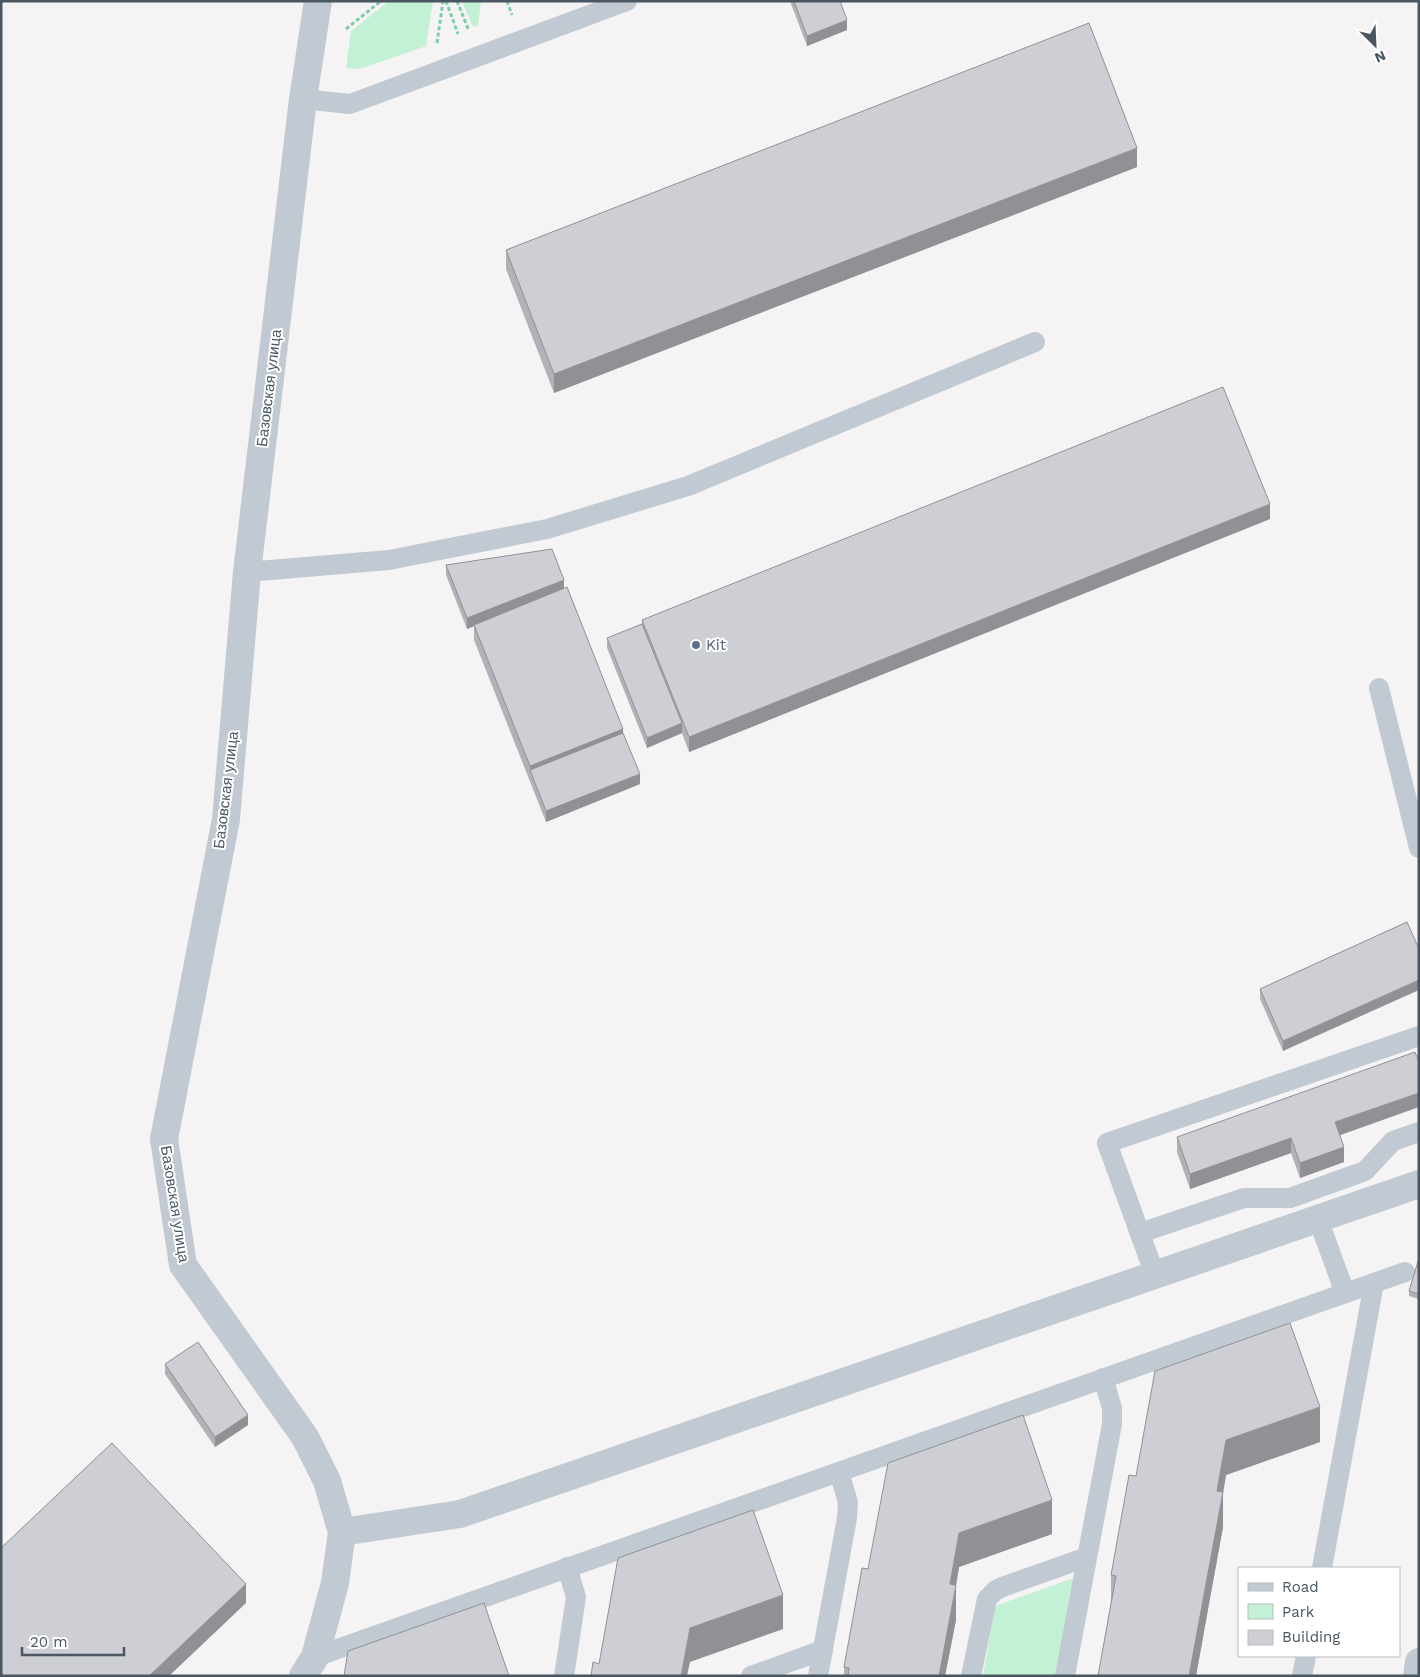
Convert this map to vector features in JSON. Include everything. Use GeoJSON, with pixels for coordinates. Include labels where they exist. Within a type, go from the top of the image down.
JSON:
{"type":"FeatureCollection","features":[{"type":"Feature","properties":{"kind":"street","name":"Базовская улица"},"geometry":{"type":"LineString","coordinates":[[318,1],[302,99],[247,572],[226,819],[164,1139],[183,1265],[305,1437],[327,1481],[342,1532]]}},
{"type":"Feature","properties":{"kind":"street"},"geometry":{"type":"LineString","coordinates":[[309,1666],[335,1583],[342,1532],[460,1514],[1419,1184]]}},
{"type":"Feature","properties":{"kind":"street"},"geometry":{"type":"LineString","coordinates":[[1417,1676],[1419,1662]]}},
{"type":"Feature","properties":{"kind":"lane"},"geometry":{"type":"LineString","coordinates":[[302,99],[350,104],[617,3]]}},
{"type":"Feature","properties":{"kind":"lane"},"geometry":{"type":"LineString","coordinates":[[247,572],[389,560],[546,529],[688,486],[1035,342]]}},
{"type":"Feature","properties":{"kind":"lane"},"geometry":{"type":"LineString","coordinates":[[1379,688],[1419,848]]}},
{"type":"Feature","properties":{"kind":"lane"},"geometry":{"type":"LineString","coordinates":[[1155,1275],[1107,1143],[1419,1036]]}},
{"type":"Feature","properties":{"kind":"lane"},"geometry":{"type":"LineString","coordinates":[[1140,1233],[1244,1198],[1290,1198],[1300,1195],[1365,1171],[1393,1141],[1419,1132]]}},
{"type":"Feature","properties":{"kind":"lane"},"geometry":{"type":"LineString","coordinates":[[1318,1219],[1345,1293]]}},
{"type":"Feature","properties":{"kind":"lane"},"geometry":{"type":"LineString","coordinates":[[309,1666],[567,1567],[1405,1272]]}},
{"type":"Feature","properties":{"kind":"lane"},"geometry":{"type":"LineString","coordinates":[[1322,1567],[1374,1282]]}},
{"type":"Feature","properties":{"kind":"lane"},"geometry":{"type":"LineString","coordinates":[[1065,1676],[1112,1424],[1112,1408],[1103,1378]]}},
{"type":"Feature","properties":{"kind":"lane"},"geometry":{"type":"LineString","coordinates":[[818,1676],[847,1518],[848,1502],[839,1472]]}},
{"type":"Feature","properties":{"kind":"lane"},"geometry":{"type":"LineString","coordinates":[[971,1676],[987,1599],[996,1590],[1005,1586],[1087,1557]]}},
{"type":"Feature","properties":{"kind":"lane"},"geometry":{"type":"LineString","coordinates":[[564,1676],[576,1597],[567,1567]]}},
{"type":"Feature","properties":{"kind":"lane"},"geometry":{"type":"LineString","coordinates":[[751,1676],[823,1650]]}},
{"type":"Feature","properties":{"kind":"lane"},"geometry":{"type":"LineString","coordinates":[[1302,1676],[1306,1657]]}},
{"type":"Feature","properties":{"kind":"path"},"geometry":{"type":"LineString","coordinates":[[345,30],[382,1]]}},
{"type":"Feature","properties":{"kind":"path"},"geometry":{"type":"LineString","coordinates":[[444,1],[459,37]]}},
{"type":"Feature","properties":{"kind":"path"},"geometry":{"type":"LineString","coordinates":[[436,49],[444,1]]}},
{"type":"Feature","properties":{"kind":"path"},"geometry":{"type":"LineString","coordinates":[[458,1],[472,36]]}},
{"type":"Feature","properties":{"kind":"path"},"geometry":{"type":"LineString","coordinates":[[507,1],[514,21]]}},
{"type":"Feature","properties":{"kind":"green space"},"geometry":{"type":"Polygon","coordinates":[[[389,1],[433,1],[426,46],[360,69],[346,68],[351,31],[389,1]]]}},
{"type":"Feature","properties":{"kind":"green space"},"geometry":{"type":"Polygon","coordinates":[[[462,1],[481,1],[478,26],[473,27],[462,1]]]}},
{"type":"Feature","properties":{"kind":"green space"},"geometry":{"type":"Polygon","coordinates":[[[1074,1578],[1056,1676],[983,1676],[995,1606],[1074,1578]]]}},
{"type":"Feature","properties":{"kind":"building"},"geometry":{"type":"Polygon","coordinates":[[[794,1],[840,1],[847,20],[807,36],[794,1]]]}},
{"type":"Feature","properties":{"kind":"building"},"geometry":{"type":"Polygon","coordinates":[[[1089,23],[1137,148],[554,374],[506,250],[1089,23]]]}},
{"type":"Feature","properties":{"kind":"building"},"geometry":{"type":"Polygon","coordinates":[[[1223,387],[1270,504],[689,737],[642,620],[1223,387]]]}},
{"type":"Feature","properties":{"kind":"building"},"geometry":{"type":"Polygon","coordinates":[[[552,549],[564,580],[467,618],[446,565],[552,549]]]}},
{"type":"Feature","properties":{"kind":"building"},"geometry":{"type":"Polygon","coordinates":[[[567,587],[623,729],[530,766],[474,625],[567,587]]]}},
{"type":"Feature","properties":{"kind":"building"},"geometry":{"type":"Polygon","coordinates":[[[642,624],[682,723],[647,738],[607,638],[642,624]]]}},
{"type":"Feature","properties":{"kind":"building"},"geometry":{"type":"Polygon","coordinates":[[[623,733],[640,774],[546,811],[530,770],[623,733]]]}},
{"type":"Feature","properties":{"kind":"building"},"geometry":{"type":"Polygon","coordinates":[[[1407,922],[1419,949],[1419,980],[1283,1041],[1260,989],[1407,922]]]}},
{"type":"Feature","properties":{"kind":"building"},"geometry":{"type":"Polygon","coordinates":[[[1415,1052],[1419,1062],[1419,1093],[1335,1122],[1344,1147],[1300,1163],[1291,1138],[1190,1174],[1177,1137],[1415,1052]]]}},
{"type":"Feature","properties":{"kind":"building"},"geometry":{"type":"Polygon","coordinates":[[[1419,1258],[1419,1294],[1409,1291],[1419,1258]]]}},
{"type":"Feature","properties":{"kind":"building"},"geometry":{"type":"Polygon","coordinates":[[[1290,1323],[1320,1407],[1226,1440],[1217,1491],[1223,1492],[1189,1676],[1098,1676],[1116,1576],[1111,1575],[1129,1475],[1136,1476],[1155,1371],[1290,1323]]]}},
{"type":"Feature","properties":{"kind":"building"},"geometry":{"type":"Polygon","coordinates":[[[198,1342],[248,1415],[215,1437],[165,1364],[198,1342]]]}},
{"type":"Feature","properties":{"kind":"building"},"geometry":{"type":"Polygon","coordinates":[[[1023,1415],[1052,1500],[959,1533],[950,1584],[956,1585],[939,1676],[848,1676],[849,1668],[844,1667],[862,1568],[868,1569],[888,1463],[1023,1415]]]}},
{"type":"Feature","properties":{"kind":"building"},"geometry":{"type":"Polygon","coordinates":[[[112,1443],[246,1584],[149,1676],[1,1676],[1,1548],[112,1443]]]}},
{"type":"Feature","properties":{"kind":"building"},"geometry":{"type":"Polygon","coordinates":[[[753,1510],[783,1595],[690,1628],[681,1676],[591,1676],[593,1662],[599,1664],[618,1558],[753,1510]]]}},
{"type":"Feature","properties":{"kind":"building"},"geometry":{"type":"Polygon","coordinates":[[[484,1603],[509,1676],[344,1676],[348,1651],[484,1603]]]}},
{"type":"Feature","properties":{"kind":"place","name":"Kit"},"geometry":{"type":"Point","coordinates":[696,645]}}]}
